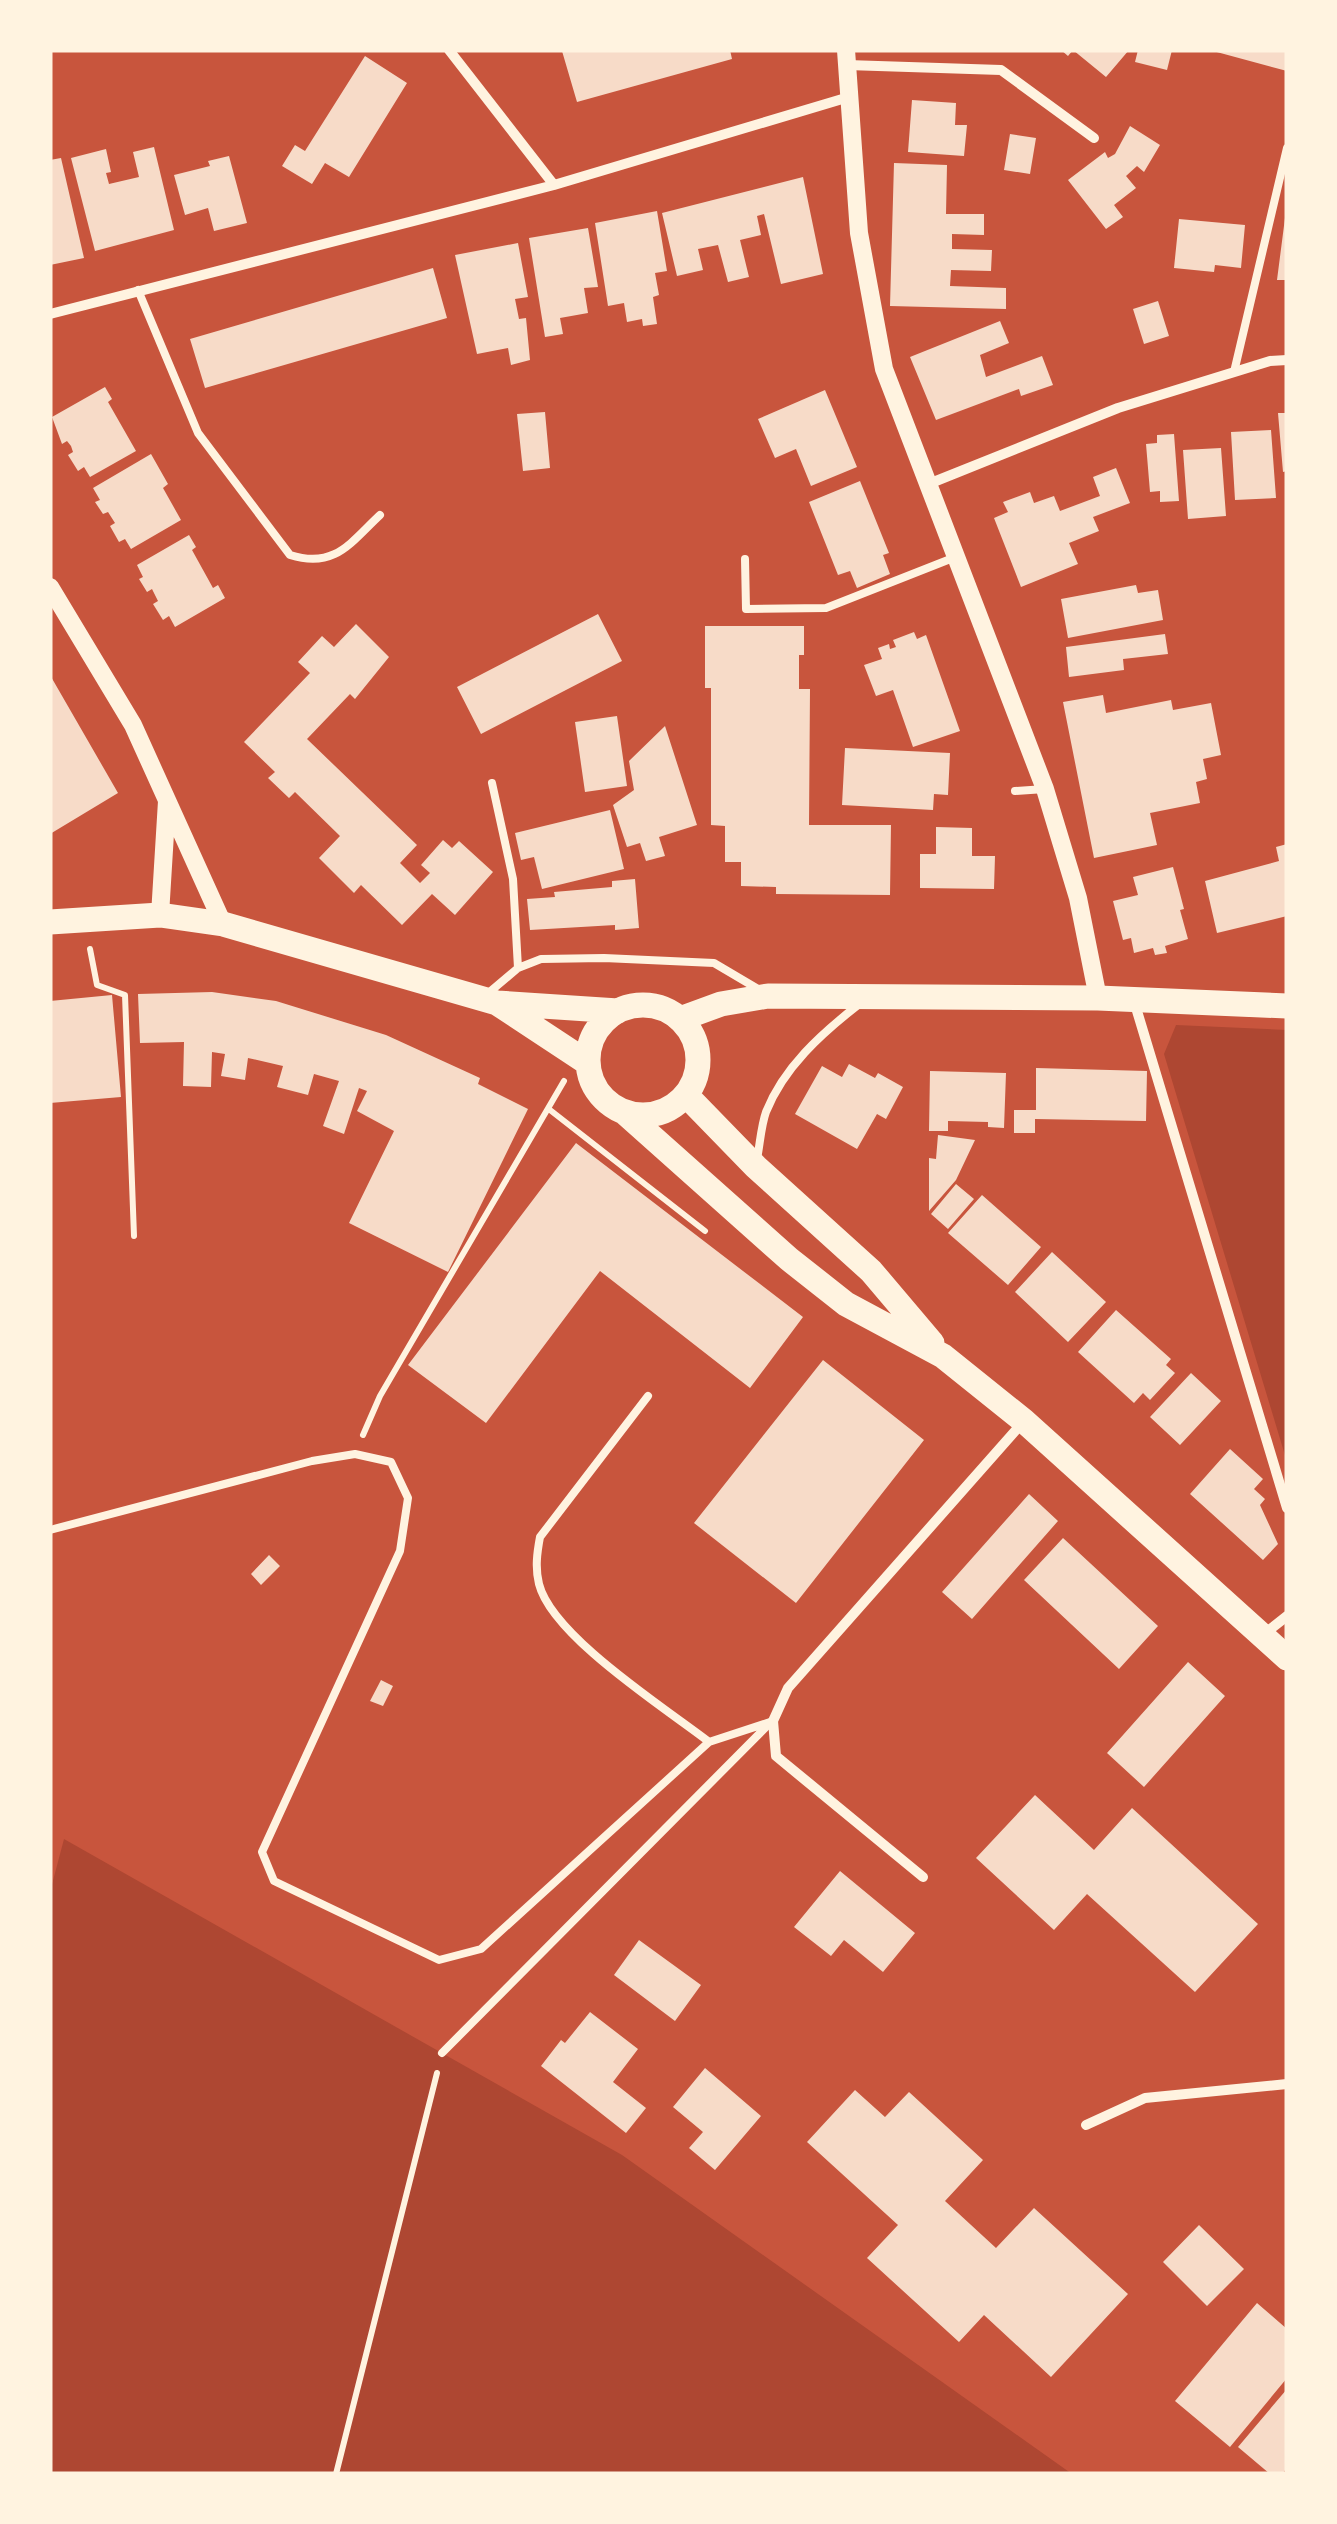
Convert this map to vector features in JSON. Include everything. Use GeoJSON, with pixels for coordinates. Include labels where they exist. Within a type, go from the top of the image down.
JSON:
{"type":"FeatureCollection","features":[{"type":"Feature","properties":{"kind":"main road"},"geometry":{"type":"LineString","coordinates":[[50,922],[160,915],[223,924],[490,1001],[618,1011],[650,1006],[666,1010],[690,1032],[698,1064],[686,1095],[658,1113],[624,1112]]}},
{"type":"Feature","properties":{"kind":"main road"},"geometry":{"type":"LineString","coordinates":[[680,1019],[721,1004],[768,996],[1098,998],[1287,1006]]}},
{"type":"Feature","properties":{"kind":"main road"},"geometry":{"type":"LineString","coordinates":[[490,1001],[582,1060],[599,1093],[846,1304],[943,1356],[1024,1421],[1287,1658]]}},
{"type":"Feature","properties":{"kind":"main road"},"geometry":{"type":"LineString","coordinates":[[582,1060],[596,1032],[618,1011]]}},
{"type":"Feature","properties":{"kind":"main road"},"geometry":{"type":"LineString","coordinates":[[686,1095],[756,1167],[871,1270],[943,1356]]}},
{"type":"Feature","properties":{"kind":"street"},"geometry":{"type":"LineString","coordinates":[[449,50],[554,185]]}},
{"type":"Feature","properties":{"kind":"street"},"geometry":{"type":"LineString","coordinates":[[1094,138],[1001,70],[847,58],[859,234],[884,369],[1045,789],[1078,898],[1098,998]]}},
{"type":"Feature","properties":{"kind":"street"},"geometry":{"type":"LineString","coordinates":[[50,314],[554,185],[850,97]]}},
{"type":"Feature","properties":{"kind":"street"},"geometry":{"type":"LineString","coordinates":[[930,483],[1118,408],[1270,361],[1287,360]]}},
{"type":"Feature","properties":{"kind":"street"},"geometry":{"type":"LineString","coordinates":[[50,587],[133,726],[223,924]]}},
{"type":"Feature","properties":{"kind":"street"},"geometry":{"type":"LineString","coordinates":[[160,915],[167,795]]}},
{"type":"Feature","properties":{"kind":"street"},"geometry":{"type":"LineString","coordinates":[[1134,1000],[1287,1508]]}},
{"type":"Feature","properties":{"kind":"street"},"geometry":{"type":"LineString","coordinates":[[923,1878],[776,1756],[773,1720],[788,1688],[1024,1421]]}},
{"type":"Feature","properties":{"kind":"street"},"geometry":{"type":"LineString","coordinates":[[1260,1636],[1287,1616]]}},
{"type":"Feature","properties":{"kind":"street"},"geometry":{"type":"LineString","coordinates":[[1086,2125],[1145,2098],[1287,2084]]}},
{"type":"Feature","properties":{"kind":"lane"},"geometry":{"type":"LineString","coordinates":[[1234,372],[1287,148]]}},
{"type":"Feature","properties":{"kind":"lane"},"geometry":{"type":"LineString","coordinates":[[138,290],[198,432],[290,555],[310,561],[335,557],[380,514]]}},
{"type":"Feature","properties":{"kind":"lane"},"geometry":{"type":"LineString","coordinates":[[745,559],[746,609],[826,608],[957,556]]}},
{"type":"Feature","properties":{"kind":"lane"},"geometry":{"type":"LineString","coordinates":[[492,783],[514,879],[518,968]]}},
{"type":"Feature","properties":{"kind":"lane"},"geometry":{"type":"LineString","coordinates":[[1015,790],[1045,789]]}},
{"type":"Feature","properties":{"kind":"lane"},"geometry":{"type":"LineString","coordinates":[[490,1001],[518,968],[556,958],[714,963],[768,996]]}},
{"type":"Feature","properties":{"kind":"lane"},"geometry":{"type":"LineString","coordinates":[[756,1167],[766,1113],[795,1062],[829,1027],[869,996]]}},
{"type":"Feature","properties":{"kind":"lane"},"geometry":{"type":"LineString","coordinates":[[648,1396],[540,1537],[536,1561],[539,1586],[550,1610],[571,1635],[709,1742]]}},
{"type":"Feature","properties":{"kind":"lane"},"geometry":{"type":"LineString","coordinates":[[50,1530],[312,1461],[355,1454],[391,1462],[408,1498],[400,1551],[262,1852],[274,1881],[439,1960],[481,1950],[709,1742],[773,1720]]}},
{"type":"Feature","properties":{"kind":"lane"},"geometry":{"type":"LineString","coordinates":[[442,2053],[773,1720]]}},
{"type":"Feature","properties":{"kind":"path"},"geometry":{"type":"LineString","coordinates":[[85,918],[97,985],[125,994],[134,1236]]}},
{"type":"Feature","properties":{"kind":"path"},"geometry":{"type":"LineString","coordinates":[[355,1454],[380,1396],[582,1060]]}},
{"type":"Feature","properties":{"kind":"path"},"geometry":{"type":"LineString","coordinates":[[550,1110],[720,1243]]}},
{"type":"Feature","properties":{"kind":"path"},"geometry":{"type":"LineString","coordinates":[[336,2474],[442,2053]]}},
{"type":"Feature","properties":{"kind":"shaded area"},"geometry":{"type":"Polygon","coordinates":[[[1176,1025],[1287,1030],[1287,1462],[1164,1054],[1176,1025]]]}},
{"type":"Feature","properties":{"kind":"shaded area"},"geometry":{"type":"Polygon","coordinates":[[[64,1839],[622,2155],[1072,2474],[50,2474],[50,1892],[64,1839]]]}},
{"type":"Feature","properties":{"kind":"building"},"geometry":{"type":"Polygon","coordinates":[[[730,50],[732,59],[577,102],[562,51],[730,50]]]}},
{"type":"Feature","properties":{"kind":"building"},"geometry":{"type":"Polygon","coordinates":[[[1073,50],[1129,50],[1106,77],[1073,50]]]}},
{"type":"Feature","properties":{"kind":"building"},"geometry":{"type":"Polygon","coordinates":[[[1138,50],[1172,50],[1167,70],[1135,62],[1138,50]]]}},
{"type":"Feature","properties":{"kind":"building"},"geometry":{"type":"Polygon","coordinates":[[[1287,50],[1287,71],[1213,51],[1287,50]]]}},
{"type":"Feature","properties":{"kind":"building"},"geometry":{"type":"Polygon","coordinates":[[[365,56],[407,83],[349,177],[325,163],[312,184],[282,166],[295,145],[305,151],[365,56]]]}},
{"type":"Feature","properties":{"kind":"building"},"geometry":{"type":"Polygon","coordinates":[[[912,100],[956,103],[955,125],[967,125],[964,156],[908,152],[912,100]]]}},
{"type":"Feature","properties":{"kind":"building"},"geometry":{"type":"Polygon","coordinates":[[[1130,126],[1160,145],[1144,172],[1137,166],[1126,176],[1136,188],[1114,205],[1123,217],[1106,229],[1068,180],[1105,152],[1108,158],[1115,154],[1130,126]]]}},
{"type":"Feature","properties":{"kind":"building"},"geometry":{"type":"Polygon","coordinates":[[[1010,134],[1036,138],[1030,174],[1004,170],[1010,134]]]}},
{"type":"Feature","properties":{"kind":"building"},"geometry":{"type":"Polygon","coordinates":[[[154,147],[174,230],[95,251],[71,158],[106,149],[111,172],[106,173],[109,184],[139,177],[133,152],[154,147]]]}},
{"type":"Feature","properties":{"kind":"building"},"geometry":{"type":"Polygon","coordinates":[[[229,156],[247,223],[214,231],[208,208],[185,215],[174,175],[210,166],[208,161],[229,156]]]}},
{"type":"Feature","properties":{"kind":"building"},"geometry":{"type":"Polygon","coordinates":[[[61,158],[84,258],[50,265],[50,160],[61,158]]]}},
{"type":"Feature","properties":{"kind":"building"},"geometry":{"type":"Polygon","coordinates":[[[894,163],[947,165],[946,214],[984,214],[984,235],[952,234],[952,249],[992,250],[991,271],[951,270],[950,286],[1006,288],[1006,309],[890,306],[894,163]]]}},
{"type":"Feature","properties":{"kind":"building"},"geometry":{"type":"Polygon","coordinates":[[[803,177],[823,274],[781,284],[764,214],[757,216],[761,235],[740,240],[749,277],[728,282],[718,245],[698,249],[703,270],[677,276],[662,213],[803,177]]]}},
{"type":"Feature","properties":{"kind":"building"},"geometry":{"type":"Polygon","coordinates":[[[657,211],[667,271],[655,273],[659,295],[653,297],[657,324],[643,326],[642,319],[627,322],[624,303],[608,306],[595,223],[657,211]]]}},
{"type":"Feature","properties":{"kind":"building"},"geometry":{"type":"Polygon","coordinates":[[[1285,218],[1287,280],[1277,280],[1285,218]]]}},
{"type":"Feature","properties":{"kind":"building"},"geometry":{"type":"Polygon","coordinates":[[[1179,219],[1245,225],[1241,268],[1215,265],[1214,272],[1174,268],[1179,219]]]}},
{"type":"Feature","properties":{"kind":"building"},"geometry":{"type":"Polygon","coordinates":[[[588,228],[598,287],[584,288],[588,313],[560,318],[563,334],[545,337],[529,238],[588,228]]]}},
{"type":"Feature","properties":{"kind":"building"},"geometry":{"type":"Polygon","coordinates":[[[518,243],[528,297],[515,299],[519,319],[526,318],[530,360],[511,365],[508,348],[477,354],[455,255],[518,243]]]}},
{"type":"Feature","properties":{"kind":"building"},"geometry":{"type":"Polygon","coordinates":[[[433,268],[447,318],[205,388],[190,339],[433,268]]]}},
{"type":"Feature","properties":{"kind":"building"},"geometry":{"type":"Polygon","coordinates":[[[1158,301],[1169,336],[1144,344],[1133,309],[1158,301]]]}},
{"type":"Feature","properties":{"kind":"building"},"geometry":{"type":"Polygon","coordinates":[[[1000,321],[1009,343],[980,355],[986,377],[1042,356],[1053,385],[1021,396],[1019,389],[936,420],[910,357],[1000,321]]]}},
{"type":"Feature","properties":{"kind":"building"},"geometry":{"type":"Polygon","coordinates":[[[105,387],[112,399],[108,402],[136,451],[90,477],[84,467],[78,471],[68,455],[73,452],[71,446],[67,441],[62,444],[52,417],[105,387]]]}},
{"type":"Feature","properties":{"kind":"building"},"geometry":{"type":"Polygon","coordinates":[[[825,390],[857,467],[811,486],[796,449],[775,458],[758,419],[825,390]]]}},
{"type":"Feature","properties":{"kind":"building"},"geometry":{"type":"Polygon","coordinates":[[[545,412],[550,468],[523,471],[517,414],[545,412]]]}},
{"type":"Feature","properties":{"kind":"building"},"geometry":{"type":"Polygon","coordinates":[[[1278,413],[1287,413],[1287,471],[1283,472],[1278,413]]]}},
{"type":"Feature","properties":{"kind":"building"},"geometry":{"type":"Polygon","coordinates":[[[1271,430],[1276,498],[1235,500],[1231,432],[1271,430]]]}},
{"type":"Feature","properties":{"kind":"building"},"geometry":{"type":"Polygon","coordinates":[[[1174,434],[1179,501],[1160,502],[1160,491],[1150,492],[1146,444],[1157,443],[1157,435],[1174,434]]]}},
{"type":"Feature","properties":{"kind":"building"},"geometry":{"type":"Polygon","coordinates":[[[1221,448],[1226,516],[1188,519],[1183,450],[1221,448]]]}},
{"type":"Feature","properties":{"kind":"building"},"geometry":{"type":"Polygon","coordinates":[[[151,454],[168,484],[163,488],[181,520],[131,549],[125,539],[119,542],[110,526],[115,523],[95,502],[100,500],[93,488],[151,454]]]}},
{"type":"Feature","properties":{"kind":"building"},"geometry":{"type":"Polygon","coordinates":[[[1116,468],[1130,503],[1093,517],[1099,531],[1069,543],[1078,564],[1021,587],[994,518],[1008,512],[1003,502],[1030,492],[1034,503],[1054,496],[1060,511],[1100,496],[1093,477],[1116,468]]]}},
{"type":"Feature","properties":{"kind":"building"},"geometry":{"type":"Polygon","coordinates":[[[860,481],[889,553],[883,555],[890,574],[857,588],[850,571],[838,575],[809,502],[860,481]]]}},
{"type":"Feature","properties":{"kind":"building"},"geometry":{"type":"Polygon","coordinates":[[[189,535],[196,547],[192,550],[213,588],[218,585],[225,598],[175,627],[169,616],[163,620],[153,604],[158,601],[152,589],[147,592],[139,579],[143,577],[137,565],[189,535]]]}},
{"type":"Feature","properties":{"kind":"building"},"geometry":{"type":"Polygon","coordinates":[[[1136,585],[1138,593],[1158,590],[1163,620],[1068,638],[1061,599],[1136,585]]]}},
{"type":"Feature","properties":{"kind":"building"},"geometry":{"type":"Polygon","coordinates":[[[598,614],[622,661],[481,734],[457,687],[598,614]]]}},
{"type":"Feature","properties":{"kind":"building"},"geometry":{"type":"Polygon","coordinates":[[[356,624],[389,657],[355,699],[350,694],[307,739],[417,845],[400,863],[420,883],[430,873],[421,865],[443,840],[452,848],[459,841],[493,872],[455,915],[432,894],[402,925],[361,885],[354,893],[319,858],[340,836],[295,792],[289,798],[268,778],[275,772],[244,742],[310,673],[298,662],[322,636],[334,647],[356,624]]]}},
{"type":"Feature","properties":{"kind":"building"},"geometry":{"type":"Polygon","coordinates":[[[705,626],[804,626],[799,689],[810,689],[809,825],[891,825],[890,895],[776,894],[776,887],[741,886],[741,862],[725,862],[725,826],[711,825],[711,688],[705,688],[705,626]]]}},
{"type":"Feature","properties":{"kind":"building"},"geometry":{"type":"Polygon","coordinates":[[[914,632],[917,639],[926,635],[960,731],[913,747],[893,690],[876,696],[864,665],[882,659],[878,648],[889,644],[890,649],[896,647],[893,640],[914,632]]]}},
{"type":"Feature","properties":{"kind":"building"},"geometry":{"type":"Polygon","coordinates":[[[1165,634],[1168,654],[1123,659],[1124,670],[1069,677],[1066,647],[1165,634]]]}},
{"type":"Feature","properties":{"kind":"building"},"geometry":{"type":"Polygon","coordinates":[[[50,675],[118,793],[50,834],[50,675]]]}},
{"type":"Feature","properties":{"kind":"building"},"geometry":{"type":"Polygon","coordinates":[[[1103,695],[1106,713],[1171,700],[1173,710],[1211,703],[1221,755],[1203,759],[1207,779],[1196,782],[1200,803],[1150,813],[1157,845],[1094,858],[1063,702],[1103,695]]]}},
{"type":"Feature","properties":{"kind":"building"},"geometry":{"type":"Polygon","coordinates":[[[617,716],[627,786],[585,792],[575,722],[617,716]]]}},
{"type":"Feature","properties":{"kind":"building"},"geometry":{"type":"Polygon","coordinates":[[[665,726],[697,825],[659,837],[665,856],[646,861],[640,843],[627,847],[613,805],[634,790],[629,761],[665,726]]]}},
{"type":"Feature","properties":{"kind":"building"},"geometry":{"type":"Polygon","coordinates":[[[845,748],[950,753],[948,795],[934,794],[933,810],[842,805],[845,748]]]}},
{"type":"Feature","properties":{"kind":"building"},"geometry":{"type":"Polygon","coordinates":[[[610,810],[624,869],[542,889],[534,857],[521,860],[515,833],[610,810]]]}},
{"type":"Feature","properties":{"kind":"building"},"geometry":{"type":"Polygon","coordinates":[[[936,827],[972,828],[972,856],[995,856],[994,889],[920,888],[920,854],[936,854],[936,827]]]}},
{"type":"Feature","properties":{"kind":"building"},"geometry":{"type":"Polygon","coordinates":[[[1287,844],[1287,916],[1217,933],[1205,881],[1279,861],[1276,847],[1287,844]]]}},
{"type":"Feature","properties":{"kind":"building"},"geometry":{"type":"Polygon","coordinates":[[[1173,867],[1188,939],[1165,946],[1167,953],[1155,955],[1153,948],[1134,953],[1131,938],[1123,940],[1113,901],[1138,895],[1133,877],[1173,867]]]}},
{"type":"Feature","properties":{"kind":"building"},"geometry":{"type":"Polygon","coordinates":[[[635,879],[639,928],[615,930],[615,925],[530,930],[527,899],[555,897],[554,892],[612,887],[612,881],[635,879]]]}},
{"type":"Feature","properties":{"kind":"building"},"geometry":{"type":"Polygon","coordinates":[[[212,992],[276,1001],[386,1035],[480,1078],[478,1084],[528,1109],[448,1272],[349,1223],[394,1131],[357,1111],[367,1091],[359,1088],[344,1134],[323,1126],[339,1081],[314,1074],[308,1095],[277,1087],[283,1066],[248,1058],[245,1080],[221,1076],[225,1054],[212,1052],[211,1087],[183,1086],[184,1042],[140,1043],[138,994],[212,992]]]}},
{"type":"Feature","properties":{"kind":"building"},"geometry":{"type":"Polygon","coordinates":[[[112,995],[121,1097],[50,1103],[50,1001],[112,995]]]}},
{"type":"Feature","properties":{"kind":"building"},"geometry":{"type":"Polygon","coordinates":[[[849,1064],[875,1078],[878,1073],[903,1087],[886,1119],[877,1114],[857,1149],[795,1114],[822,1066],[842,1077],[849,1064]]]}},
{"type":"Feature","properties":{"kind":"building"},"geometry":{"type":"Polygon","coordinates":[[[1036,1068],[1147,1071],[1146,1121],[1035,1119],[1035,1133],[1014,1133],[1014,1110],[1036,1110],[1036,1068]]]}},
{"type":"Feature","properties":{"kind":"building"},"geometry":{"type":"Polygon","coordinates":[[[930,1071],[1006,1073],[1004,1128],[988,1127],[988,1122],[948,1121],[948,1131],[929,1131],[930,1071]]]}},
{"type":"Feature","properties":{"kind":"building"},"geometry":{"type":"Polygon","coordinates":[[[938,1135],[975,1140],[956,1180],[929,1211],[929,1158],[936,1159],[938,1135]]]}},
{"type":"Feature","properties":{"kind":"building"},"geometry":{"type":"Polygon","coordinates":[[[576,1143],[803,1317],[750,1388],[600,1271],[486,1423],[408,1365],[576,1143]]]}},
{"type":"Feature","properties":{"kind":"building"},"geometry":{"type":"Polygon","coordinates":[[[956,1184],[974,1199],[948,1229],[931,1214],[956,1184]]]}},
{"type":"Feature","properties":{"kind":"building"},"geometry":{"type":"Polygon","coordinates":[[[982,1195],[1041,1247],[1008,1285],[948,1233],[982,1195]]]}},
{"type":"Feature","properties":{"kind":"building"},"geometry":{"type":"Polygon","coordinates":[[[1052,1252],[1106,1302],[1068,1342],[1015,1292],[1052,1252]]]}},
{"type":"Feature","properties":{"kind":"building"},"geometry":{"type":"Polygon","coordinates":[[[1116,1310],[1171,1359],[1166,1365],[1175,1373],[1150,1400],[1143,1393],[1134,1403],[1078,1352],[1116,1310]]]}},
{"type":"Feature","properties":{"kind":"building"},"geometry":{"type":"Polygon","coordinates":[[[823,1360],[924,1440],[796,1603],[694,1523],[823,1360]]]}},
{"type":"Feature","properties":{"kind":"building"},"geometry":{"type":"Polygon","coordinates":[[[1191,1373],[1221,1401],[1180,1445],[1150,1417],[1191,1373]]]}},
{"type":"Feature","properties":{"kind":"building"},"geometry":{"type":"Polygon","coordinates":[[[1230,1449],[1263,1479],[1254,1489],[1265,1499],[1260,1505],[1278,1544],[1263,1560],[1190,1494],[1230,1449]]]}},
{"type":"Feature","properties":{"kind":"building"},"geometry":{"type":"Polygon","coordinates":[[[1029,1494],[1058,1521],[972,1619],[942,1592],[1029,1494]]]}},
{"type":"Feature","properties":{"kind":"building"},"geometry":{"type":"Polygon","coordinates":[[[1063,1538],[1158,1626],[1119,1669],[1024,1580],[1063,1538]]]}},
{"type":"Feature","properties":{"kind":"building"},"geometry":{"type":"Polygon","coordinates":[[[269,1555],[280,1566],[261,1585],[251,1574],[269,1555]]]}},
{"type":"Feature","properties":{"kind":"building"},"geometry":{"type":"Polygon","coordinates":[[[1188,1662],[1225,1696],[1144,1787],[1107,1753],[1188,1662]]]}},
{"type":"Feature","properties":{"kind":"building"},"geometry":{"type":"Polygon","coordinates":[[[381,1680],[393,1686],[383,1706],[370,1701],[381,1680]]]}},
{"type":"Feature","properties":{"kind":"building"},"geometry":{"type":"Polygon","coordinates":[[[1035,1795],[1094,1850],[1132,1808],[1258,1924],[1195,1992],[1087,1894],[1054,1930],[976,1858],[1035,1795]]]}},
{"type":"Feature","properties":{"kind":"building"},"geometry":{"type":"Polygon","coordinates":[[[840,1871],[915,1933],[883,1972],[844,1940],[831,1956],[794,1927],[840,1871]]]}},
{"type":"Feature","properties":{"kind":"building"},"geometry":{"type":"Polygon","coordinates":[[[639,1940],[701,1985],[675,2021],[614,1975],[639,1940]]]}},
{"type":"Feature","properties":{"kind":"building"},"geometry":{"type":"Polygon","coordinates":[[[590,2012],[638,2049],[613,2082],[646,2108],[626,2133],[541,2066],[590,2012]]]}},
{"type":"Feature","properties":{"kind":"building"},"geometry":{"type":"Polygon","coordinates":[[[705,2068],[761,2116],[715,2170],[689,2148],[703,2132],[673,2107],[705,2068]]]}},
{"type":"Feature","properties":{"kind":"building"},"geometry":{"type":"Polygon","coordinates":[[[855,2090],[885,2117],[909,2092],[983,2160],[945,2201],[996,2248],[1034,2208],[1128,2294],[1051,2377],[984,2315],[959,2342],[867,2258],[898,2225],[807,2142],[855,2090]]]}},
{"type":"Feature","properties":{"kind":"building"},"geometry":{"type":"Polygon","coordinates":[[[1199,2225],[1244,2269],[1207,2306],[1163,2262],[1199,2225]]]}},
{"type":"Feature","properties":{"kind":"building"},"geometry":{"type":"Polygon","coordinates":[[[1257,2303],[1287,2329],[1287,2378],[1230,2447],[1175,2401],[1257,2303]]]}},
{"type":"Feature","properties":{"kind":"building"},"geometry":{"type":"Polygon","coordinates":[[[1287,2389],[1287,2468],[1282,2474],[1270,2474],[1238,2447],[1287,2389]]]}}]}
